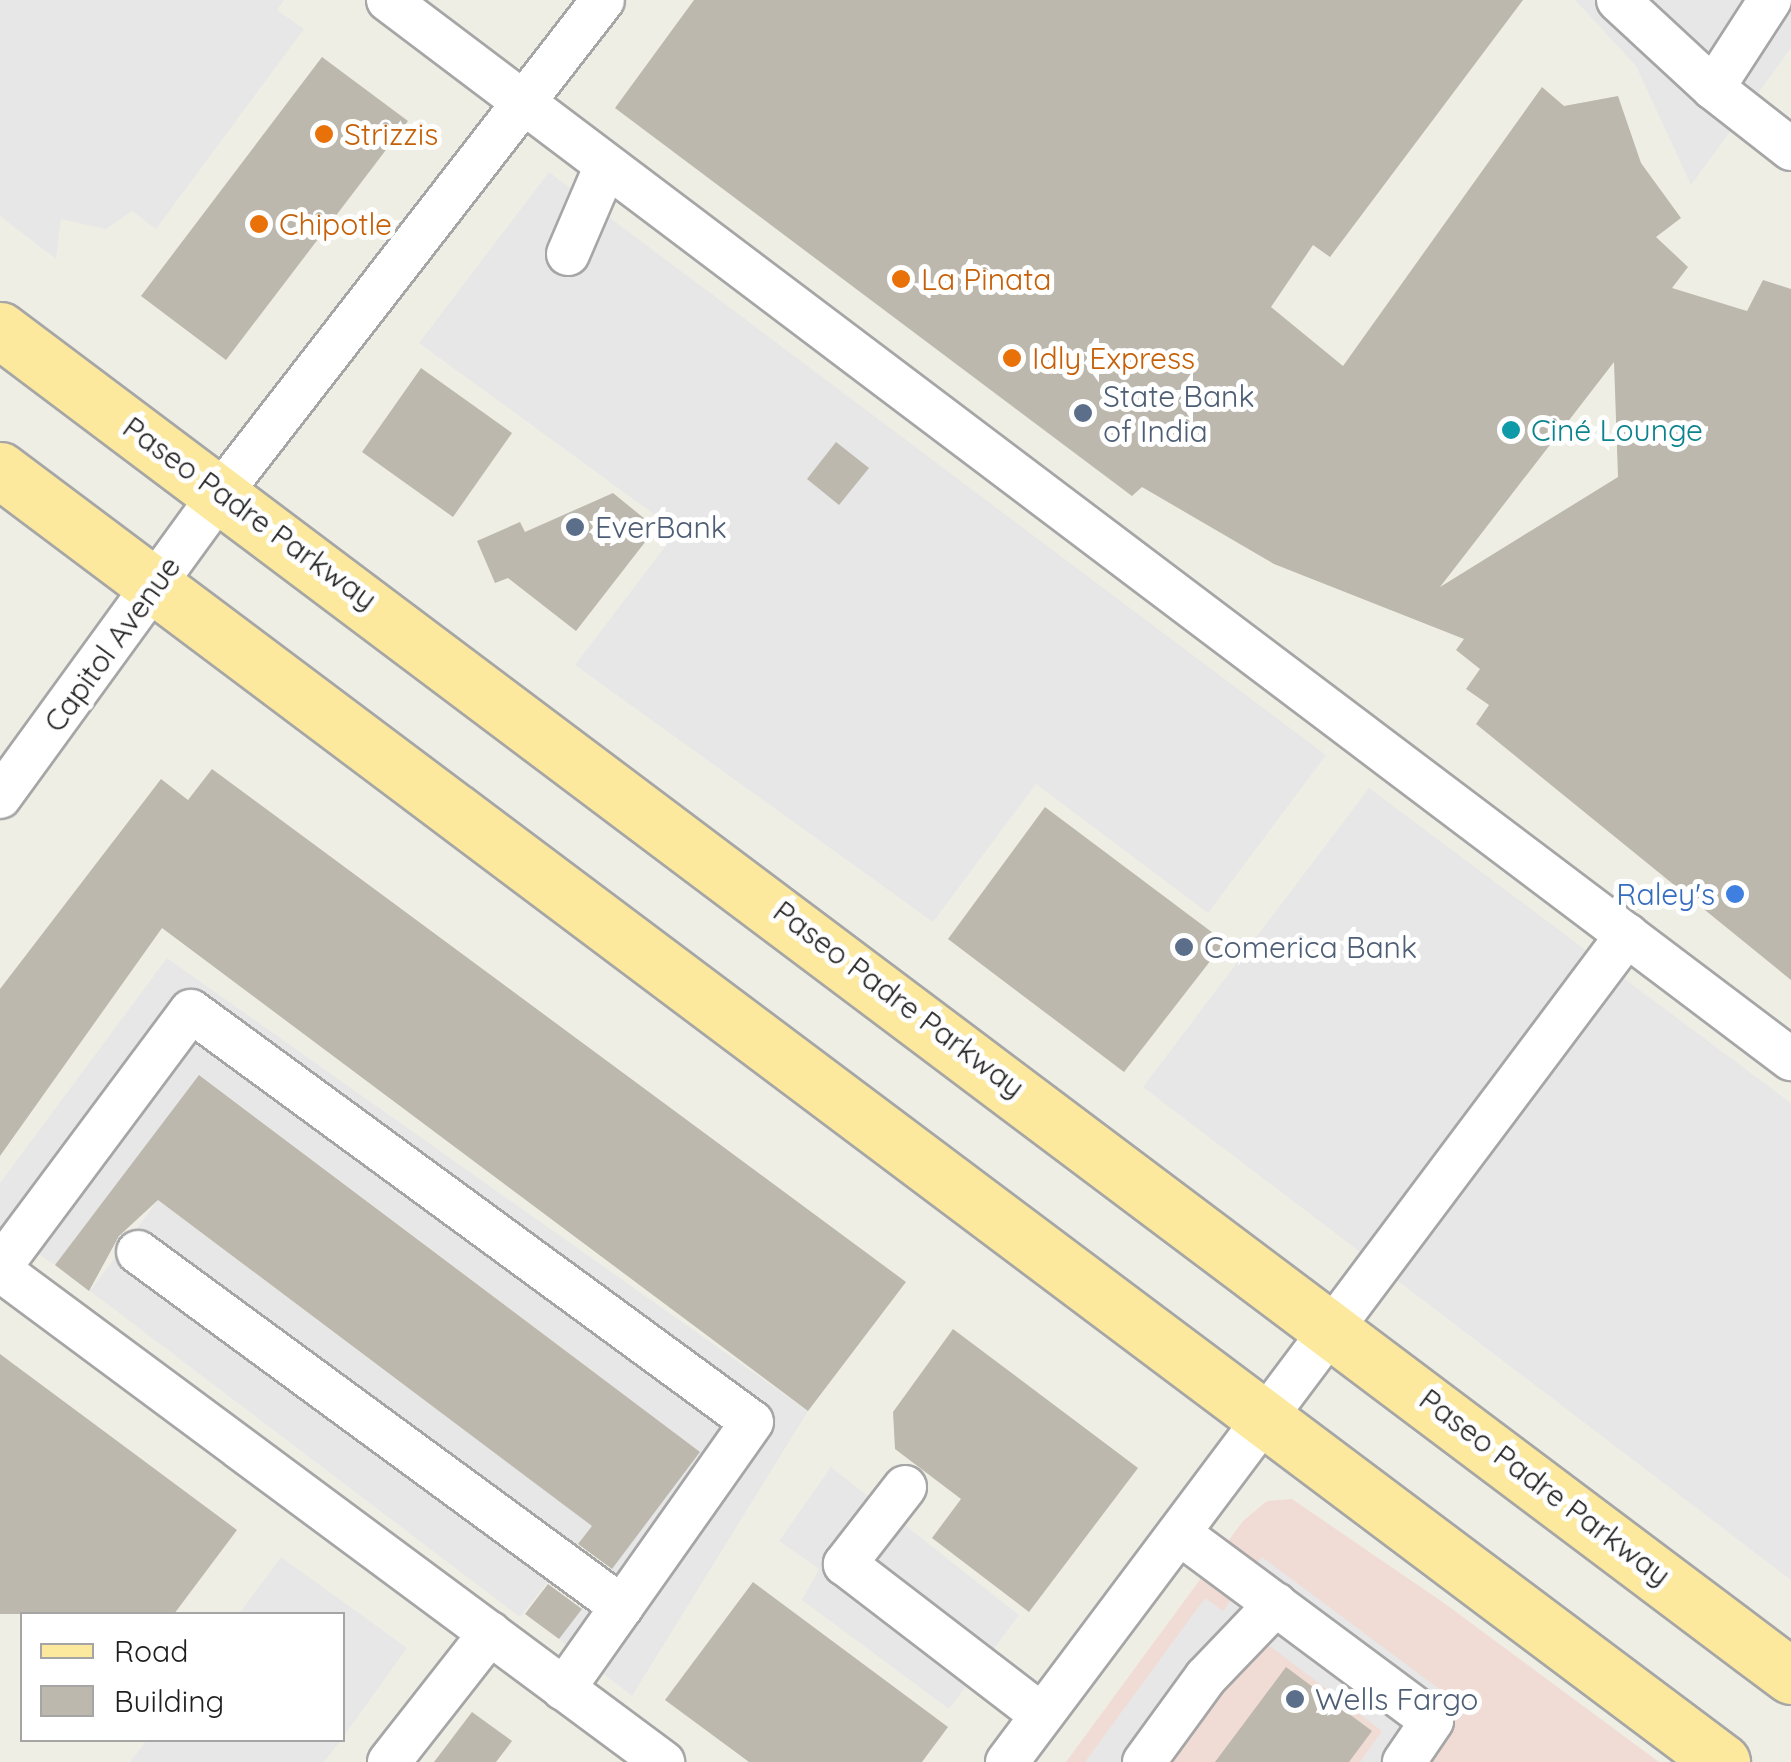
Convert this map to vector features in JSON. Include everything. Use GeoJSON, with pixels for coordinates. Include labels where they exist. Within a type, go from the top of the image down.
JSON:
{"type":"FeatureCollection","features":[{"type":"Feature","properties":{"kind":"main road","name":"Paseo Padre Parkway"},"geometry":{"type":"LineString","coordinates":[[0,330],[223,490],[1334,1326],[1791,1676]]}},
{"type":"Feature","properties":{"kind":"main road"},"geometry":{"type":"LineString","coordinates":[[0,470],[1722,1762]]}},
{"type":"Feature","properties":{"kind":"street"},"geometry":{"type":"LineString","coordinates":[[388,0],[521,108],[1791,1059]]}},
{"type":"Feature","properties":{"kind":"street","name":"Capitol Avenue"},"geometry":{"type":"LineString","coordinates":[[0,797],[223,490],[603,0]]}},
{"type":"Feature","properties":{"kind":"street"},"geometry":{"type":"LineString","coordinates":[[1618,0],[1714,88],[1791,148]]}},
{"type":"Feature","properties":{"kind":"street"},"geometry":{"type":"LineString","coordinates":[[1714,88],[1770,0]]}},
{"type":"Feature","properties":{"kind":"street"},"geometry":{"type":"LineString","coordinates":[[568,254],[604,170]]}},
{"type":"Feature","properties":{"kind":"street"},"geometry":{"type":"LineString","coordinates":[[1007,1762],[1627,936]]}},
{"type":"Feature","properties":{"kind":"street"},"geometry":{"type":"LineString","coordinates":[[564,1689],[752,1422],[191,1011],[0,1268],[490,1632],[564,1689],[662,1762]]}},
{"type":"Feature","properties":{"kind":"street"},"geometry":{"type":"LineString","coordinates":[[138,1252],[622,1607]]}},
{"type":"Feature","properties":{"kind":"street"},"geometry":{"type":"LineString","coordinates":[[905,1487],[845,1564],[1042,1714]]}},
{"type":"Feature","properties":{"kind":"street"},"geometry":{"type":"LineString","coordinates":[[1179,1533],[1432,1721],[1404,1762]]}},
{"type":"Feature","properties":{"kind":"street"},"geometry":{"type":"LineString","coordinates":[[1144,1762],[1206,1677],[1276,1604]]}},
{"type":"Feature","properties":{"kind":"street"},"geometry":{"type":"LineString","coordinates":[[389,1762],[490,1632]]}},
{"type":"Feature","properties":{"kind":"shaded area"},"geometry":{"type":"Polygon","coordinates":[[[0,0],[284,0],[277,10],[304,29],[156,229],[132,211],[106,229],[61,219],[56,259],[0,216],[0,0]]]}},
{"type":"Feature","properties":{"kind":"shaded area"},"geometry":{"type":"Polygon","coordinates":[[[1575,0],[1791,0],[1791,48],[1691,185],[1636,66],[1575,0]]]}},
{"type":"Feature","properties":{"kind":"shaded area"},"geometry":{"type":"Polygon","coordinates":[[[549,172],[1326,755],[1208,913],[1036,784],[933,922],[575,665],[677,531],[419,343],[549,172]]]}},
{"type":"Feature","properties":{"kind":"shaded area"},"geometry":{"type":"Polygon","coordinates":[[[1369,788],[1791,1103],[1791,1580],[1143,1087],[1369,788]]]}},
{"type":"Feature","properties":{"kind":"shaded area"},"geometry":{"type":"Polygon","coordinates":[[[167,958],[808,1411],[632,1696],[559,1639],[700,1452],[200,1075],[55,1265],[0,1229],[0,1183],[167,958]]]}},
{"type":"Feature","properties":{"kind":"shaded area"},"geometry":{"type":"Polygon","coordinates":[[[158,1200],[592,1526],[520,1617],[90,1291],[158,1200]]]}},
{"type":"Feature","properties":{"kind":"shaded area"},"geometry":{"type":"Polygon","coordinates":[[[831,1467],[1019,1615],[949,1709],[802,1600],[819,1569],[779,1541],[831,1467]]]}},
{"type":"Feature","properties":{"kind":"shaded area"},"geometry":{"type":"Polygon","coordinates":[[[1292,1499],[1444,1603],[1659,1762],[1066,1762],[1243,1521],[1267,1501],[1292,1499]]]}},
{"type":"Feature","properties":{"kind":"shaded area"},"geometry":{"type":"Polygon","coordinates":[[[281,1557],[407,1648],[345,1734],[345,1612],[240,1612],[281,1557]]]}},
{"type":"Feature","properties":{"kind":"shaded area"},"geometry":{"type":"Polygon","coordinates":[[[1262,1557],[1454,1700],[1416,1755],[1425,1762],[1360,1762],[1382,1731],[1255,1635],[1161,1762],[1085,1762],[1205,1598],[1223,1611],[1262,1557]]]}},
{"type":"Feature","properties":{"kind":"shaded area"},"geometry":{"type":"Polygon","coordinates":[[[145,1742],[339,1742],[324,1762],[130,1762],[145,1742]]]}},
{"type":"Feature","properties":{"kind":"building"},"geometry":{"type":"Polygon","coordinates":[[[694,0],[1523,0],[1330,257],[1313,245],[1271,307],[1343,366],[1542,87],[1564,106],[1618,96],[1641,163],[1681,218],[1656,237],[1688,267],[1672,288],[1747,311],[1763,280],[1791,289],[1791,980],[1476,724],[1489,705],[1466,689],[1480,669],[1456,650],[1464,639],[1274,564],[1142,487],[1132,496],[615,108],[694,0]],[[1614,362],[1440,587],[1618,477],[1614,362]]]}},
{"type":"Feature","properties":{"kind":"building"},"geometry":{"type":"Polygon","coordinates":[[[322,57],[408,121],[226,360],[141,296],[322,57]]]}},
{"type":"Feature","properties":{"kind":"building"},"geometry":{"type":"Polygon","coordinates":[[[421,368],[512,433],[453,517],[362,452],[421,368]]]}},
{"type":"Feature","properties":{"kind":"building"},"geometry":{"type":"Polygon","coordinates":[[[836,442],[869,468],[839,505],[807,479],[836,442]]]}},
{"type":"Feature","properties":{"kind":"building"},"geometry":{"type":"Polygon","coordinates":[[[613,493],[656,528],[576,631],[508,578],[495,583],[477,541],[520,522],[525,532],[613,493]]]}},
{"type":"Feature","properties":{"kind":"building"},"geometry":{"type":"Polygon","coordinates":[[[212,769],[906,1282],[808,1411],[162,928],[0,1156],[0,989],[161,779],[188,800],[212,769]]]}},
{"type":"Feature","properties":{"kind":"building"},"geometry":{"type":"Polygon","coordinates":[[[1045,807],[1225,942],[1124,1072],[948,939],[1045,807]]]}},
{"type":"Feature","properties":{"kind":"building"},"geometry":{"type":"Polygon","coordinates":[[[199,1075],[700,1452],[612,1569],[578,1544],[592,1526],[158,1200],[119,1236],[89,1291],[55,1265],[199,1075]]]}},
{"type":"Feature","properties":{"kind":"building"},"geometry":{"type":"Polygon","coordinates":[[[953,1329],[1138,1468],[1029,1612],[932,1538],[961,1499],[895,1449],[893,1412],[953,1329]]]}},
{"type":"Feature","properties":{"kind":"building"},"geometry":{"type":"Polygon","coordinates":[[[0,1354],[237,1530],[176,1612],[0,1614],[0,1354]]]}},
{"type":"Feature","properties":{"kind":"building"},"geometry":{"type":"Polygon","coordinates":[[[753,1582],[948,1727],[922,1762],[749,1762],[665,1700],[753,1582]]]}},
{"type":"Feature","properties":{"kind":"building"},"geometry":{"type":"Polygon","coordinates":[[[548,1584],[582,1609],[559,1639],[525,1614],[548,1584]]]}},
{"type":"Feature","properties":{"kind":"building","name":"Wells Fargo"},"geometry":{"type":"Polygon","coordinates":[[[1286,1667],[1372,1731],[1349,1762],[1215,1762],[1286,1667]]]}},
{"type":"Feature","properties":{"kind":"building"},"geometry":{"type":"Polygon","coordinates":[[[472,1712],[512,1741],[496,1762],[434,1762],[472,1712]]]}},
{"type":"Feature","properties":{"kind":"place","name":"Strizzis"},"geometry":{"type":"Point","coordinates":[324,134]}},
{"type":"Feature","properties":{"kind":"place","name":"Chipotle"},"geometry":{"type":"Point","coordinates":[259,224]}},
{"type":"Feature","properties":{"kind":"place","name":"La Pinata"},"geometry":{"type":"Point","coordinates":[901,279]}},
{"type":"Feature","properties":{"kind":"place","name":"Idly Express"},"geometry":{"type":"Point","coordinates":[1012,358]}},
{"type":"Feature","properties":{"kind":"place","name":"State Bank of India"},"geometry":{"type":"Point","coordinates":[1083,413]}},
{"type":"Feature","properties":{"kind":"place","name":"Ciné Lounge"},"geometry":{"type":"Point","coordinates":[1511,430]}},
{"type":"Feature","properties":{"kind":"place","name":"EverBank"},"geometry":{"type":"Point","coordinates":[575,527]}},
{"type":"Feature","properties":{"kind":"place","name":"Raley's"},"geometry":{"type":"Point","coordinates":[1735,894]}},
{"type":"Feature","properties":{"kind":"place","name":"Comerica Bank"},"geometry":{"type":"Point","coordinates":[1184,947]}},
{"type":"Feature","properties":{"kind":"place","name":"Wells Fargo"},"geometry":{"type":"Point","coordinates":[1295,1699]}}]}
